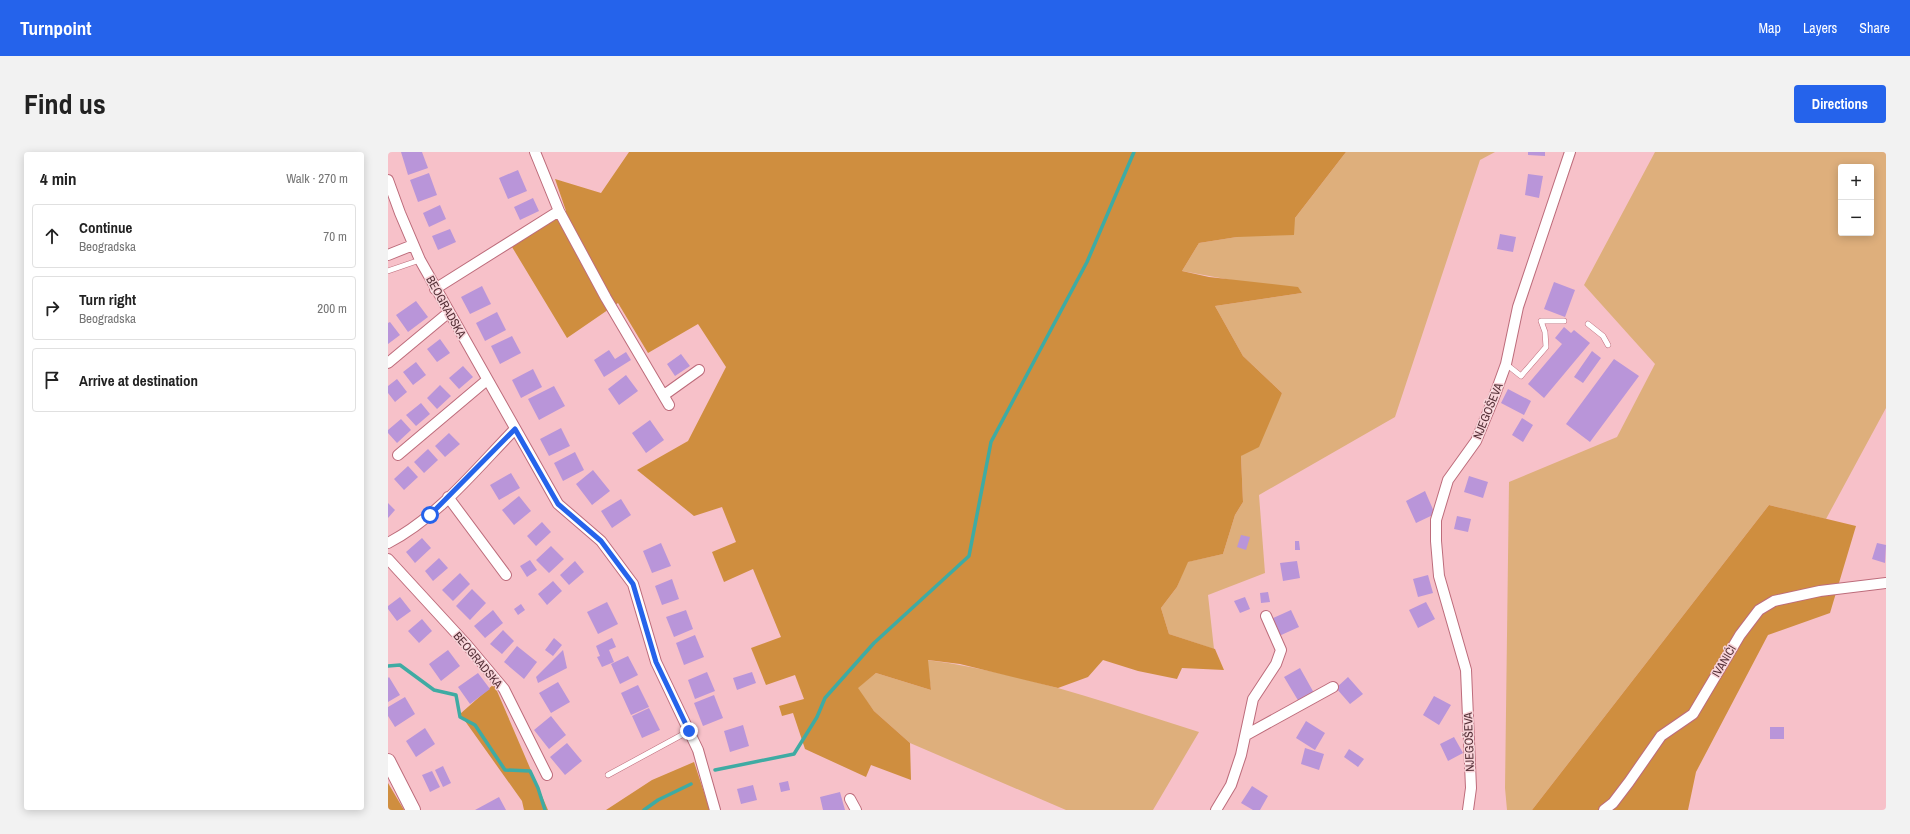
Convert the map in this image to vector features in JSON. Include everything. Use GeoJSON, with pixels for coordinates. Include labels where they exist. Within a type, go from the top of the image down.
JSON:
{"type":"FeatureCollection","features":[{"type":"Feature","properties":{"kind":"main road"},"geometry":{"type":"LineString","coordinates":[[388,761],[413,810]]}},
{"type":"Feature","properties":{"kind":"street"},"geometry":{"type":"LineString","coordinates":[[535,152],[559,211],[606,298],[669,405]]}},
{"type":"Feature","properties":{"kind":"street","name":"NJEGOŠEVA"},"geometry":{"type":"LineString","coordinates":[[1468,810],[1471,788],[1466,670],[1439,576],[1436,520],[1448,480],[1476,441],[1494,400],[1506,364],[1518,307],[1570,152]]}},
{"type":"Feature","properties":{"kind":"street","name":"BEOGRADSKA"},"geometry":{"type":"LineString","coordinates":[[388,180],[413,245],[435,289],[558,504],[601,541],[633,584],[656,662],[698,750],[715,810]]}},
{"type":"Feature","properties":{"kind":"street"},"geometry":{"type":"LineString","coordinates":[[435,289],[559,211]]}},
{"type":"Feature","properties":{"kind":"street"},"geometry":{"type":"LineString","coordinates":[[388,255],[413,245]]}},
{"type":"Feature","properties":{"kind":"street"},"geometry":{"type":"LineString","coordinates":[[388,363],[448,313]]}},
{"type":"Feature","properties":{"kind":"street"},"geometry":{"type":"LineString","coordinates":[[664,395],[699,370]]}},
{"type":"Feature","properties":{"kind":"street"},"geometry":{"type":"LineString","coordinates":[[398,455],[487,380]]}},
{"type":"Feature","properties":{"kind":"street"},"geometry":{"type":"LineString","coordinates":[[388,543],[404,535],[448,497],[515,429]]}},
{"type":"Feature","properties":{"kind":"street"},"geometry":{"type":"LineString","coordinates":[[448,497],[506,575]]}},
{"type":"Feature","properties":{"kind":"street","name":"BEOGRADSKA"},"geometry":{"type":"LineString","coordinates":[[388,559],[467,645],[504,689],[547,775]]}},
{"type":"Feature","properties":{"kind":"street","name":"IVANIĆI"},"geometry":{"type":"LineString","coordinates":[[1604,810],[1613,803],[1661,736],[1693,714],[1740,634],[1759,610],[1774,601],[1820,591],[1886,583]]}},
{"type":"Feature","properties":{"kind":"street"},"geometry":{"type":"LineString","coordinates":[[1216,810],[1230,785],[1246,735],[1253,699],[1276,664],[1281,650],[1266,616]]}},
{"type":"Feature","properties":{"kind":"street"},"geometry":{"type":"LineString","coordinates":[[1246,735],[1333,687]]}},
{"type":"Feature","properties":{"kind":"street"},"geometry":{"type":"LineString","coordinates":[[850,800],[856,810]]}},
{"type":"Feature","properties":{"kind":"lane"},"geometry":{"type":"LineString","coordinates":[[388,271],[420,260]]}},
{"type":"Feature","properties":{"kind":"lane"},"geometry":{"type":"LineString","coordinates":[[1506,364],[1521,376],[1546,347],[1545,332],[1541,322],[1564,321]]}},
{"type":"Feature","properties":{"kind":"lane"},"geometry":{"type":"LineString","coordinates":[[1588,324],[1603,336],[1608,345]]}},
{"type":"Feature","properties":{"kind":"lane"},"geometry":{"type":"LineString","coordinates":[[608,775],[689,731]]}},
{"type":"Feature","properties":{"kind":"shaded area"},"geometry":{"type":"Polygon","coordinates":[[[629,152],[1346,152],[1295,218],[1294,235],[1237,237],[1199,243],[1182,271],[1209,277],[1298,287],[1302,293],[1215,306],[1243,356],[1282,393],[1259,447],[1241,456],[1243,502],[1235,515],[1223,554],[1188,562],[1177,587],[1161,608],[1169,634],[1215,649],[1224,670],[1182,668],[1177,679],[1138,671],[1103,660],[1088,677],[1058,688],[960,664],[928,660],[931,690],[876,673],[858,688],[874,711],[910,743],[911,780],[871,765],[866,777],[805,749],[793,713],[782,716],[779,706],[804,699],[795,675],[766,685],[751,648],[781,637],[753,569],[724,582],[712,552],[736,542],[722,507],[694,516],[637,470],[688,441],[726,367],[698,324],[648,353],[618,303],[567,338],[512,247],[566,211],[555,179],[601,193],[629,152]]]}},
{"type":"Feature","properties":{"kind":"shaded area"},"geometry":{"type":"Polygon","coordinates":[[[1346,152],[1495,152],[1480,160],[1395,417],[1259,495],[1265,573],[1208,595],[1214,649],[1169,634],[1161,608],[1177,587],[1187,562],[1223,554],[1235,515],[1243,502],[1241,456],[1282,393],[1243,356],[1215,306],[1302,293],[1182,271],[1199,243],[1237,237],[1295,218],[1346,152]]]}},
{"type":"Feature","properties":{"kind":"shaded area"},"geometry":{"type":"Polygon","coordinates":[[[1655,152],[1886,152],[1886,408],[1826,519],[1769,505],[1532,810],[1507,810],[1505,788],[1509,482],[1617,437],[1655,364],[1584,285],[1655,152]]]}},
{"type":"Feature","properties":{"kind":"shaded area"},"geometry":{"type":"Polygon","coordinates":[[[1769,505],[1856,526],[1830,613],[1768,635],[1696,772],[1688,810],[1532,810],[1769,505]]]}},
{"type":"Feature","properties":{"kind":"shaded area"},"geometry":{"type":"Polygon","coordinates":[[[927,660],[996,672],[1064,690],[1199,732],[1153,810],[1066,810],[910,743],[874,711],[857,688],[876,673],[931,690],[927,660]]]}},
{"type":"Feature","properties":{"kind":"shaded area"},"geometry":{"type":"Polygon","coordinates":[[[494,684],[548,810],[524,810],[522,801],[460,714],[494,684]]]}},
{"type":"Feature","properties":{"kind":"shaded area"},"geometry":{"type":"Polygon","coordinates":[[[694,762],[710,810],[606,810],[652,780],[694,762]]]}},
{"type":"Feature","properties":{"kind":"shaded area"},"geometry":{"type":"Polygon","coordinates":[[[388,783],[404,810],[388,810],[388,783]]]}},
{"type":"Feature","properties":{"kind":"building"},"geometry":{"type":"Polygon","coordinates":[[[401,152],[422,152],[428,168],[408,175],[401,152]]]}},
{"type":"Feature","properties":{"kind":"building"},"geometry":{"type":"Polygon","coordinates":[[[1528,152],[1545,152],[1545,156],[1528,155],[1528,152]]]}},
{"type":"Feature","properties":{"kind":"building"},"geometry":{"type":"Polygon","coordinates":[[[518,170],[527,191],[508,199],[499,178],[518,170]]]}},
{"type":"Feature","properties":{"kind":"building"},"geometry":{"type":"Polygon","coordinates":[[[429,173],[437,195],[418,202],[410,180],[429,173]]]}},
{"type":"Feature","properties":{"kind":"building"},"geometry":{"type":"Polygon","coordinates":[[[1528,174],[1543,176],[1539,198],[1525,195],[1528,174]]]}},
{"type":"Feature","properties":{"kind":"building"},"geometry":{"type":"Polygon","coordinates":[[[533,198],[539,211],[520,220],[514,207],[533,198]]]}},
{"type":"Feature","properties":{"kind":"building"},"geometry":{"type":"Polygon","coordinates":[[[440,205],[446,219],[429,227],[423,213],[440,205]]]}},
{"type":"Feature","properties":{"kind":"building"},"geometry":{"type":"Polygon","coordinates":[[[450,229],[456,242],[438,250],[432,236],[450,229]]]}},
{"type":"Feature","properties":{"kind":"building"},"geometry":{"type":"Polygon","coordinates":[[[1500,234],[1516,237],[1513,252],[1497,249],[1500,234]]]}},
{"type":"Feature","properties":{"kind":"building"},"geometry":{"type":"Polygon","coordinates":[[[1554,282],[1575,290],[1565,317],[1544,309],[1554,282]]]}},
{"type":"Feature","properties":{"kind":"building"},"geometry":{"type":"Polygon","coordinates":[[[482,286],[491,304],[470,314],[461,297],[482,286]]]}},
{"type":"Feature","properties":{"kind":"building"},"geometry":{"type":"Polygon","coordinates":[[[416,301],[428,317],[408,332],[396,315],[416,301]]]}},
{"type":"Feature","properties":{"kind":"building"},"geometry":{"type":"Polygon","coordinates":[[[497,312],[506,330],[485,341],[476,323],[497,312]]]}},
{"type":"Feature","properties":{"kind":"building"},"geometry":{"type":"Polygon","coordinates":[[[390,322],[400,335],[388,344],[388,323],[390,322]]]}},
{"type":"Feature","properties":{"kind":"building"},"geometry":{"type":"Polygon","coordinates":[[[1564,327],[1571,333],[1574,330],[1590,343],[1544,398],[1528,384],[1562,344],[1555,338],[1564,327]]]}},
{"type":"Feature","properties":{"kind":"building"},"geometry":{"type":"Polygon","coordinates":[[[512,336],[521,353],[500,364],[491,346],[512,336]]]}},
{"type":"Feature","properties":{"kind":"building"},"geometry":{"type":"Polygon","coordinates":[[[440,339],[450,353],[437,362],[427,349],[440,339]]]}},
{"type":"Feature","properties":{"kind":"building"},"geometry":{"type":"Polygon","coordinates":[[[609,350],[615,359],[626,352],[631,360],[604,377],[594,360],[609,350]]]}},
{"type":"Feature","properties":{"kind":"building"},"geometry":{"type":"Polygon","coordinates":[[[1592,351],[1601,358],[1583,383],[1574,377],[1592,351]]]}},
{"type":"Feature","properties":{"kind":"building"},"geometry":{"type":"Polygon","coordinates":[[[681,354],[690,366],[675,376],[667,364],[681,354]]]}},
{"type":"Feature","properties":{"kind":"building"},"geometry":{"type":"Polygon","coordinates":[[[1614,359],[1639,376],[1590,442],[1566,424],[1614,359]]]}},
{"type":"Feature","properties":{"kind":"building"},"geometry":{"type":"Polygon","coordinates":[[[416,362],[426,375],[413,385],[403,372],[416,362]]]}},
{"type":"Feature","properties":{"kind":"building"},"geometry":{"type":"Polygon","coordinates":[[[463,366],[473,377],[459,389],[449,378],[463,366]]]}},
{"type":"Feature","properties":{"kind":"building"},"geometry":{"type":"Polygon","coordinates":[[[533,369],[542,387],[521,398],[512,380],[533,369]]]}},
{"type":"Feature","properties":{"kind":"building"},"geometry":{"type":"Polygon","coordinates":[[[626,375],[638,391],[619,405],[608,389],[626,375]]]}},
{"type":"Feature","properties":{"kind":"building"},"geometry":{"type":"Polygon","coordinates":[[[397,379],[407,392],[395,402],[388,393],[388,386],[397,379]]]}},
{"type":"Feature","properties":{"kind":"building"},"geometry":{"type":"Polygon","coordinates":[[[440,385],[451,396],[437,409],[427,398],[440,385]]]}},
{"type":"Feature","properties":{"kind":"building"},"geometry":{"type":"Polygon","coordinates":[[[554,386],[565,406],[539,420],[528,399],[554,386]]]}},
{"type":"Feature","properties":{"kind":"building"},"geometry":{"type":"Polygon","coordinates":[[[1508,389],[1531,401],[1524,415],[1501,403],[1508,389]]]}},
{"type":"Feature","properties":{"kind":"building"},"geometry":{"type":"Polygon","coordinates":[[[421,403],[430,414],[416,426],[406,415],[421,403]]]}},
{"type":"Feature","properties":{"kind":"building"},"geometry":{"type":"Polygon","coordinates":[[[1522,418],[1533,425],[1523,442],[1512,435],[1522,418]]]}},
{"type":"Feature","properties":{"kind":"building"},"geometry":{"type":"Polygon","coordinates":[[[401,419],[411,430],[397,443],[388,433],[388,430],[401,419]]]}},
{"type":"Feature","properties":{"kind":"building"},"geometry":{"type":"Polygon","coordinates":[[[650,420],[664,440],[646,453],[632,433],[650,420]]]}},
{"type":"Feature","properties":{"kind":"building"},"geometry":{"type":"Polygon","coordinates":[[[561,428],[570,446],[549,456],[540,439],[561,428]]]}},
{"type":"Feature","properties":{"kind":"building"},"geometry":{"type":"Polygon","coordinates":[[[449,433],[460,444],[445,457],[435,446],[449,433]]]}},
{"type":"Feature","properties":{"kind":"building"},"geometry":{"type":"Polygon","coordinates":[[[428,449],[438,460],[424,473],[414,462],[428,449]]]}},
{"type":"Feature","properties":{"kind":"building"},"geometry":{"type":"Polygon","coordinates":[[[575,452],[584,470],[563,481],[554,463],[575,452]]]}},
{"type":"Feature","properties":{"kind":"building"},"geometry":{"type":"Polygon","coordinates":[[[408,466],[418,477],[404,490],[394,479],[408,466]]]}},
{"type":"Feature","properties":{"kind":"building"},"geometry":{"type":"Polygon","coordinates":[[[593,470],[610,491],[592,505],[576,484],[593,470]]]}},
{"type":"Feature","properties":{"kind":"building"},"geometry":{"type":"Polygon","coordinates":[[[511,473],[520,488],[499,500],[490,485],[511,473]]]}},
{"type":"Feature","properties":{"kind":"building"},"geometry":{"type":"Polygon","coordinates":[[[1469,476],[1488,482],[1483,498],[1464,492],[1469,476]]]}},
{"type":"Feature","properties":{"kind":"building"},"geometry":{"type":"Polygon","coordinates":[[[1425,491],[1435,514],[1416,523],[1406,501],[1425,491]]]}},
{"type":"Feature","properties":{"kind":"building"},"geometry":{"type":"Polygon","coordinates":[[[519,496],[531,511],[514,525],[502,510],[519,496]]]}},
{"type":"Feature","properties":{"kind":"building"},"geometry":{"type":"Polygon","coordinates":[[[621,499],[631,515],[612,528],[601,511],[621,499]]]}},
{"type":"Feature","properties":{"kind":"building"},"geometry":{"type":"Polygon","coordinates":[[[388,503],[395,510],[388,518],[388,503]]]}},
{"type":"Feature","properties":{"kind":"building"},"geometry":{"type":"Polygon","coordinates":[[[1457,516],[1471,519],[1468,532],[1454,529],[1457,516]]]}},
{"type":"Feature","properties":{"kind":"building"},"geometry":{"type":"Polygon","coordinates":[[[542,522],[551,532],[536,546],[527,536],[542,522]]]}},
{"type":"Feature","properties":{"kind":"building"},"geometry":{"type":"Polygon","coordinates":[[[1241,535],[1250,537],[1246,550],[1237,547],[1241,535]]]}},
{"type":"Feature","properties":{"kind":"building"},"geometry":{"type":"Polygon","coordinates":[[[422,538],[431,548],[415,563],[406,552],[422,538]]]}},
{"type":"Feature","properties":{"kind":"building"},"geometry":{"type":"Polygon","coordinates":[[[1295,541],[1299,541],[1300,550],[1295,550],[1295,541]]]}},
{"type":"Feature","properties":{"kind":"building"},"geometry":{"type":"Polygon","coordinates":[[[661,543],[671,566],[652,573],[643,551],[661,543]]]}},
{"type":"Feature","properties":{"kind":"building"},"geometry":{"type":"Polygon","coordinates":[[[1877,543],[1886,545],[1885,563],[1872,559],[1877,543]]]}},
{"type":"Feature","properties":{"kind":"building"},"geometry":{"type":"Polygon","coordinates":[[[551,546],[564,559],[549,573],[536,560],[551,546]]]}},
{"type":"Feature","properties":{"kind":"building"},"geometry":{"type":"Polygon","coordinates":[[[439,558],[448,568],[433,581],[425,571],[439,558]]]}},
{"type":"Feature","properties":{"kind":"building"},"geometry":{"type":"Polygon","coordinates":[[[530,560],[537,570],[527,577],[520,566],[530,560]]]}},
{"type":"Feature","properties":{"kind":"building"},"geometry":{"type":"Polygon","coordinates":[[[575,561],[584,572],[569,585],[560,575],[575,561]]]}},
{"type":"Feature","properties":{"kind":"building"},"geometry":{"type":"Polygon","coordinates":[[[1297,561],[1300,578],[1283,581],[1280,563],[1297,561]]]}},
{"type":"Feature","properties":{"kind":"building"},"geometry":{"type":"Polygon","coordinates":[[[460,573],[470,584],[453,601],[442,590],[460,573]]]}},
{"type":"Feature","properties":{"kind":"building"},"geometry":{"type":"Polygon","coordinates":[[[1428,575],[1433,593],[1418,597],[1413,579],[1428,575]]]}},
{"type":"Feature","properties":{"kind":"building"},"geometry":{"type":"Polygon","coordinates":[[[672,579],[679,599],[662,605],[655,586],[672,579]]]}},
{"type":"Feature","properties":{"kind":"building"},"geometry":{"type":"Polygon","coordinates":[[[553,581],[562,591],[547,605],[538,594],[553,581]]]}},
{"type":"Feature","properties":{"kind":"building"},"geometry":{"type":"Polygon","coordinates":[[[472,589],[486,603],[470,620],[456,606],[472,589]]]}},
{"type":"Feature","properties":{"kind":"building"},"geometry":{"type":"Polygon","coordinates":[[[1268,592],[1270,602],[1261,603],[1260,593],[1268,592]]]}},
{"type":"Feature","properties":{"kind":"building"},"geometry":{"type":"Polygon","coordinates":[[[400,597],[411,611],[397,621],[388,609],[388,606],[400,597]]]}},
{"type":"Feature","properties":{"kind":"building"},"geometry":{"type":"Polygon","coordinates":[[[1245,597],[1250,609],[1240,613],[1234,601],[1245,597]]]}},
{"type":"Feature","properties":{"kind":"building"},"geometry":{"type":"Polygon","coordinates":[[[607,602],[618,624],[598,634],[587,612],[607,602]]]}},
{"type":"Feature","properties":{"kind":"building"},"geometry":{"type":"Polygon","coordinates":[[[1426,602],[1435,619],[1418,628],[1409,610],[1426,602]]]}},
{"type":"Feature","properties":{"kind":"building"},"geometry":{"type":"Polygon","coordinates":[[[521,604],[525,610],[518,615],[514,609],[521,604]]]}},
{"type":"Feature","properties":{"kind":"building"},"geometry":{"type":"Polygon","coordinates":[[[493,610],[503,623],[485,638],[474,626],[493,610]]]}},
{"type":"Feature","properties":{"kind":"building"},"geometry":{"type":"Polygon","coordinates":[[[686,610],[693,629],[674,637],[666,617],[686,610]]]}},
{"type":"Feature","properties":{"kind":"building"},"geometry":{"type":"Polygon","coordinates":[[[1291,610],[1299,627],[1279,636],[1271,619],[1291,610]]]}},
{"type":"Feature","properties":{"kind":"building"},"geometry":{"type":"Polygon","coordinates":[[[422,619],[432,631],[419,643],[408,631],[422,619]]]}},
{"type":"Feature","properties":{"kind":"building"},"geometry":{"type":"Polygon","coordinates":[[[503,630],[514,641],[502,654],[490,644],[503,630]]]}},
{"type":"Feature","properties":{"kind":"building"},"geometry":{"type":"Polygon","coordinates":[[[695,635],[704,657],[684,665],[676,643],[695,635]]]}},
{"type":"Feature","properties":{"kind":"building"},"geometry":{"type":"Polygon","coordinates":[[[554,638],[562,645],[553,656],[545,650],[554,638]]]}},
{"type":"Feature","properties":{"kind":"building"},"geometry":{"type":"Polygon","coordinates":[[[612,638],[616,647],[609,650],[614,662],[602,667],[597,657],[600,656],[596,646],[612,638]]]}},
{"type":"Feature","properties":{"kind":"building"},"geometry":{"type":"Polygon","coordinates":[[[517,646],[537,662],[524,679],[504,662],[517,646]]]}},
{"type":"Feature","properties":{"kind":"building"},"geometry":{"type":"Polygon","coordinates":[[[448,650],[460,666],[441,681],[429,664],[448,650]]]}},
{"type":"Feature","properties":{"kind":"building"},"geometry":{"type":"Polygon","coordinates":[[[563,650],[567,668],[538,683],[536,677],[563,650]]]}},
{"type":"Feature","properties":{"kind":"building"},"geometry":{"type":"Polygon","coordinates":[[[628,656],[638,675],[620,684],[611,664],[628,656]]]}},
{"type":"Feature","properties":{"kind":"building"},"geometry":{"type":"Polygon","coordinates":[[[1300,668],[1314,693],[1299,702],[1284,677],[1300,668]]]}},
{"type":"Feature","properties":{"kind":"building"},"geometry":{"type":"Polygon","coordinates":[[[707,672],[715,691],[695,699],[688,680],[707,672]]]}},
{"type":"Feature","properties":{"kind":"building"},"geometry":{"type":"Polygon","coordinates":[[[752,672],[756,683],[737,690],[733,678],[752,672]]]}},
{"type":"Feature","properties":{"kind":"building"},"geometry":{"type":"Polygon","coordinates":[[[478,673],[490,689],[470,704],[458,687],[478,673]]]}},
{"type":"Feature","properties":{"kind":"building"},"geometry":{"type":"Polygon","coordinates":[[[389,677],[400,695],[388,702],[388,678],[389,677]]]}},
{"type":"Feature","properties":{"kind":"building"},"geometry":{"type":"Polygon","coordinates":[[[1348,677],[1363,694],[1350,704],[1336,688],[1348,677]]]}},
{"type":"Feature","properties":{"kind":"building"},"geometry":{"type":"Polygon","coordinates":[[[558,682],[570,702],[551,713],[539,693],[558,682]]]}},
{"type":"Feature","properties":{"kind":"building"},"geometry":{"type":"Polygon","coordinates":[[[638,685],[649,707],[631,715],[621,693],[638,685]]]}},
{"type":"Feature","properties":{"kind":"building"},"geometry":{"type":"Polygon","coordinates":[[[714,695],[723,718],[703,726],[694,703],[714,695]]]}},
{"type":"Feature","properties":{"kind":"building"},"geometry":{"type":"Polygon","coordinates":[[[1434,696],[1451,705],[1439,725],[1423,715],[1434,696]]]}},
{"type":"Feature","properties":{"kind":"building"},"geometry":{"type":"Polygon","coordinates":[[[405,697],[415,714],[395,727],[388,716],[388,707],[405,697]]]}},
{"type":"Feature","properties":{"kind":"building"},"geometry":{"type":"Polygon","coordinates":[[[649,708],[660,730],[642,738],[632,716],[649,708]]]}},
{"type":"Feature","properties":{"kind":"building"},"geometry":{"type":"Polygon","coordinates":[[[551,716],[566,735],[549,749],[534,730],[551,716]]]}},
{"type":"Feature","properties":{"kind":"building"},"geometry":{"type":"Polygon","coordinates":[[[1306,721],[1325,733],[1315,750],[1296,738],[1306,721]]]}},
{"type":"Feature","properties":{"kind":"building"},"geometry":{"type":"Polygon","coordinates":[[[743,725],[749,746],[730,752],[724,731],[743,725]]]}},
{"type":"Feature","properties":{"kind":"building"},"geometry":{"type":"Polygon","coordinates":[[[1770,727],[1784,727],[1784,739],[1770,739],[1770,727]]]}},
{"type":"Feature","properties":{"kind":"building"},"geometry":{"type":"Polygon","coordinates":[[[425,728],[435,744],[416,757],[406,741],[425,728]]]}},
{"type":"Feature","properties":{"kind":"building"},"geometry":{"type":"Polygon","coordinates":[[[1454,737],[1463,753],[1448,761],[1440,744],[1454,737]]]}},
{"type":"Feature","properties":{"kind":"building"},"geometry":{"type":"Polygon","coordinates":[[[567,743],[582,761],[565,775],[550,757],[567,743]]]}},
{"type":"Feature","properties":{"kind":"building"},"geometry":{"type":"Polygon","coordinates":[[[1305,748],[1324,754],[1319,770],[1301,764],[1305,748]]]}},
{"type":"Feature","properties":{"kind":"building"},"geometry":{"type":"Polygon","coordinates":[[[1349,749],[1364,759],[1358,767],[1344,757],[1349,749]]]}},
{"type":"Feature","properties":{"kind":"building"},"geometry":{"type":"Polygon","coordinates":[[[443,766],[451,783],[443,787],[435,770],[443,766]]]}},
{"type":"Feature","properties":{"kind":"building"},"geometry":{"type":"Polygon","coordinates":[[[432,771],[440,787],[430,792],[422,775],[432,771]]]}},
{"type":"Feature","properties":{"kind":"building"},"geometry":{"type":"Polygon","coordinates":[[[788,781],[790,790],[781,792],[779,783],[788,781]]]}},
{"type":"Feature","properties":{"kind":"building"},"geometry":{"type":"Polygon","coordinates":[[[753,785],[757,800],[741,804],[737,789],[753,785]]]}},
{"type":"Feature","properties":{"kind":"building"},"geometry":{"type":"Polygon","coordinates":[[[1252,786],[1268,796],[1260,810],[1253,810],[1241,803],[1252,786]]]}},
{"type":"Feature","properties":{"kind":"building"},"geometry":{"type":"Polygon","coordinates":[[[840,792],[845,810],[823,810],[820,797],[840,792]]]}},
{"type":"Feature","properties":{"kind":"building"},"geometry":{"type":"Polygon","coordinates":[[[499,797],[506,810],[475,810],[499,797]]]}},
{"type":"Feature","properties":{"kind":"waterway"},"geometry":{"type":"LineString","coordinates":[[715,770],[794,754],[817,717],[825,698],[874,643],[969,556],[991,442],[1087,262],[1134,152]]}},
{"type":"Feature","properties":{"kind":"waterway"},"geometry":{"type":"LineString","coordinates":[[388,666],[400,665],[434,690],[456,695],[460,717],[475,725],[505,770],[530,771],[538,788],[545,810]]}},
{"type":"Feature","properties":{"kind":"waterway"},"geometry":{"type":"LineString","coordinates":[[644,810],[658,800],[691,784]]}},
{"type":"Feature","properties":{"kind":"route"},"geometry":{"type":"LineString","coordinates":[[430,515],[515,429],[558,504],[601,541],[633,584],[656,662],[689,731]]}}]}
